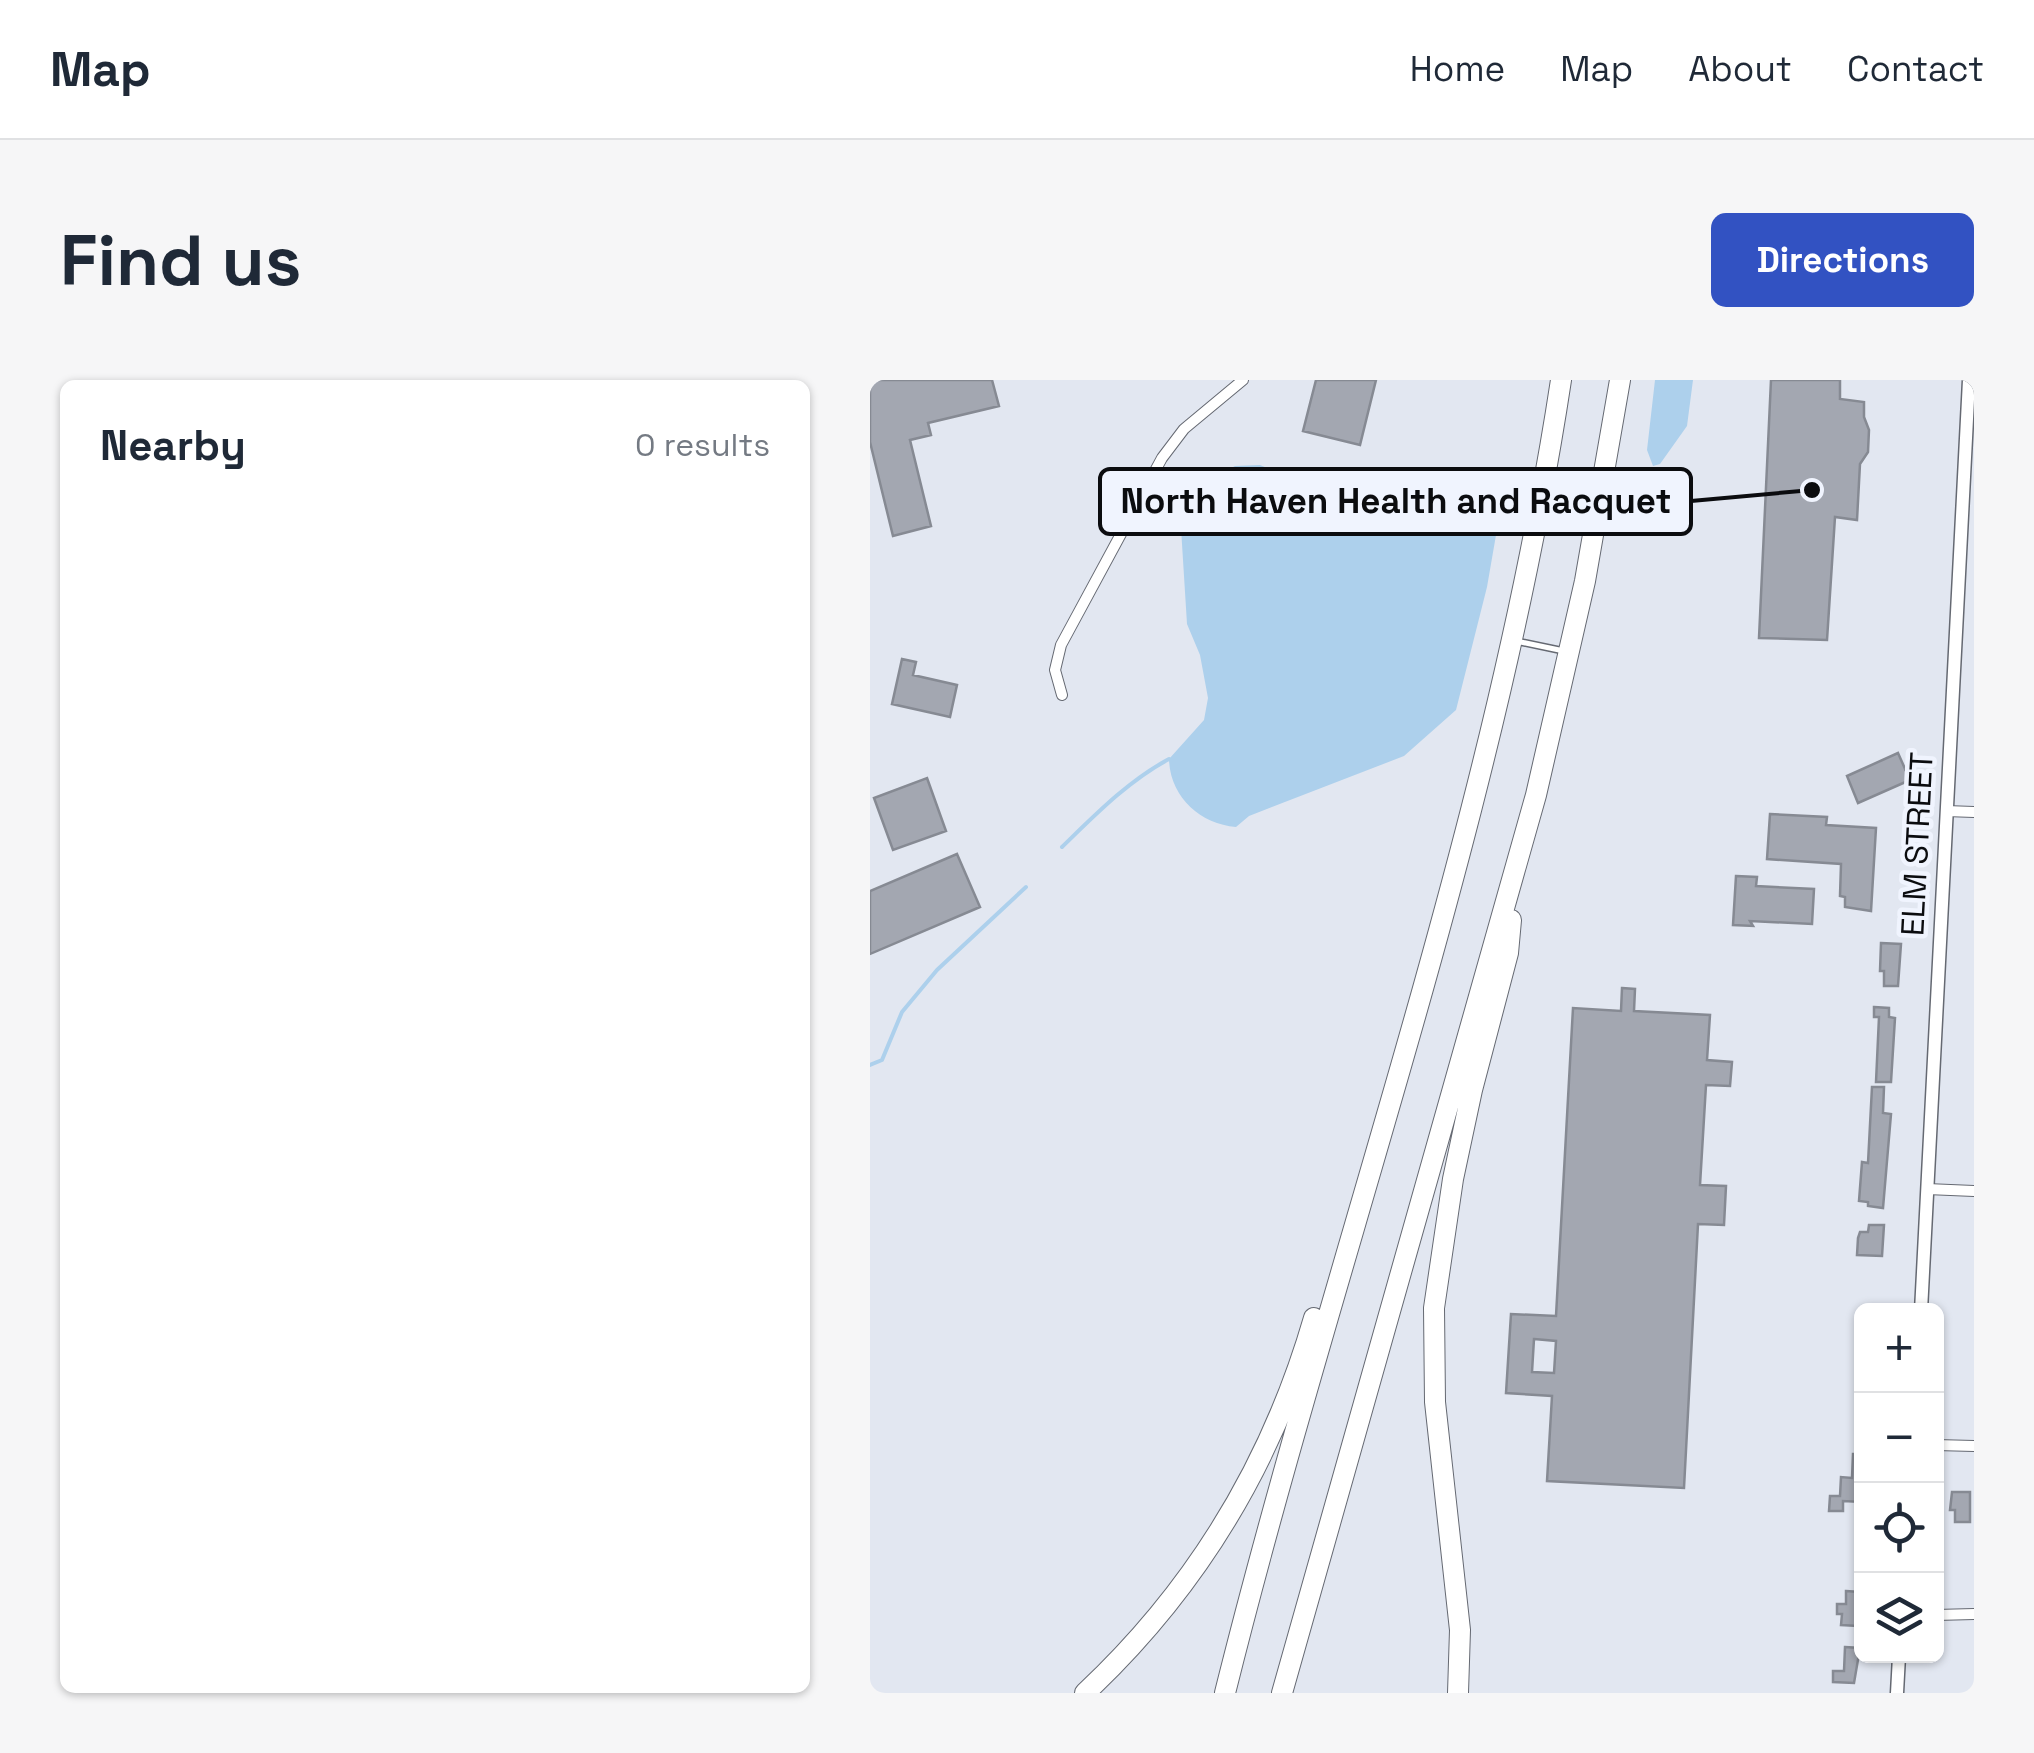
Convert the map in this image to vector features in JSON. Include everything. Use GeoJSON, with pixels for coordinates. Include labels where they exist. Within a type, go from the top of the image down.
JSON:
{"type":"FeatureCollection","features":[{"type":"Feature","properties":{"kind":"highway"},"geometry":{"type":"LineString","coordinates":[[1225,1693],[1466,832],[1513,640],[1561,380]]}},
{"type":"Feature","properties":{"kind":"highway"},"geometry":{"type":"LineString","coordinates":[[1282,1693],[1510,892],[1570,652],[1601,500],[1620,380]]}},
{"type":"Feature","properties":{"kind":"highway"},"geometry":{"type":"LineString","coordinates":[[1458,1693],[1460,1630],[1435,1402],[1434,1308],[1440,1250],[1462,1136],[1509,948],[1510,892]]}},
{"type":"Feature","properties":{"kind":"highway"},"geometry":{"type":"LineString","coordinates":[[1085,1693],[1159,1615],[1228,1518],[1276,1426],[1319,1303],[1344,1264]]}},
{"type":"Feature","properties":{"kind":"street"},"geometry":{"type":"LineString","coordinates":[[1062,696],[1055,670],[1060,645],[1162,458],[1184,428],[1244,380]]}},
{"type":"Feature","properties":{"kind":"street","name":"ELM STREET"},"geometry":{"type":"LineString","coordinates":[[1921,1303],[1970,380]]}},
{"type":"Feature","properties":{"kind":"street"},"geometry":{"type":"LineString","coordinates":[[1946,811],[1974,812]]}},
{"type":"Feature","properties":{"kind":"street"},"geometry":{"type":"LineString","coordinates":[[1927,1189],[1974,1190]]}},
{"type":"Feature","properties":{"kind":"street"},"geometry":{"type":"LineString","coordinates":[[1944,1445],[1974,1446]]}},
{"type":"Feature","properties":{"kind":"street"},"geometry":{"type":"LineString","coordinates":[[1944,1615],[1974,1614]]}},
{"type":"Feature","properties":{"kind":"street"},"geometry":{"type":"LineString","coordinates":[[1897,1693],[1899,1663]]}},
{"type":"Feature","properties":{"kind":"lane"},"geometry":{"type":"LineString","coordinates":[[1513,640],[1570,652]]}},
{"type":"Feature","properties":{"kind":"water"},"geometry":{"type":"Polygon","coordinates":[[[1655,380],[1693,380],[1687,426],[1660,464],[1653,466],[1647,450],[1655,380]]]}},
{"type":"Feature","properties":{"kind":"water"},"geometry":{"type":"Polygon","coordinates":[[[1260,465],[1359,506],[1398,511],[1485,494],[1500,512],[1487,587],[1456,710],[1404,756],[1249,816],[1236,827],[1210,820],[1189,806],[1171,773],[1169,759],[1204,720],[1208,698],[1200,655],[1187,624],[1181,528],[1199,485],[1235,466],[1260,465]]]}},
{"type":"Feature","properties":{"kind":"building"},"geometry":{"type":"Polygon","coordinates":[[[870,380],[992,380],[999,406],[928,423],[931,435],[910,440],[931,526],[893,536],[870,442],[870,380]]]}},
{"type":"Feature","properties":{"kind":"building"},"geometry":{"type":"Polygon","coordinates":[[[1316,380],[1376,380],[1360,445],[1303,431],[1316,380]]]}},
{"type":"Feature","properties":{"kind":"building"},"geometry":{"type":"Polygon","coordinates":[[[1771,380],[1840,380],[1840,399],[1864,402],[1868,452],[1860,464],[1857,520],[1835,517],[1827,640],[1759,638],[1771,380]]]}},
{"type":"Feature","properties":{"kind":"building"},"geometry":{"type":"Polygon","coordinates":[[[902,659],[916,662],[913,675],[957,685],[950,717],[892,704],[902,659]]]}},
{"type":"Feature","properties":{"kind":"building"},"geometry":{"type":"Polygon","coordinates":[[[1898,753],[1910,780],[1858,803],[1847,776],[1898,753]]]}},
{"type":"Feature","properties":{"kind":"building"},"geometry":{"type":"Polygon","coordinates":[[[927,778],[946,831],[893,850],[874,798],[927,778]]]}},
{"type":"Feature","properties":{"kind":"building"},"geometry":{"type":"Polygon","coordinates":[[[1770,814],[1827,817],[1826,825],[1876,828],[1871,911],[1845,907],[1845,897],[1840,896],[1841,864],[1767,859],[1770,814]]]}},
{"type":"Feature","properties":{"kind":"building"},"geometry":{"type":"Polygon","coordinates":[[[957,854],[980,907],[870,954],[870,891],[957,854]]]}},
{"type":"Feature","properties":{"kind":"building"},"geometry":{"type":"Polygon","coordinates":[[[1736,876],[1757,877],[1756,886],[1814,889],[1812,924],[1750,921],[1753,926],[1733,925],[1736,876]]]}},
{"type":"Feature","properties":{"kind":"building"},"geometry":{"type":"Polygon","coordinates":[[[1881,943],[1901,944],[1898,986],[1884,986],[1881,943]]]}},
{"type":"Feature","properties":{"kind":"building"},"geometry":{"type":"Polygon","coordinates":[[[1622,988],[1635,989],[1634,1011],[1710,1015],[1707,1060],[1732,1062],[1730,1086],[1706,1085],[1700,1185],[1726,1186],[1724,1225],[1698,1224],[1684,1488],[1547,1481],[1552,1396],[1506,1393],[1511,1314],[1556,1316],[1573,1008],[1621,1011],[1622,988]],[[1534,1339],[1532,1372],[1554,1373],[1556,1341],[1534,1339]]]}},
{"type":"Feature","properties":{"kind":"building"},"geometry":{"type":"Polygon","coordinates":[[[1874,1007],[1889,1008],[1889,1017],[1895,1018],[1891,1082],[1876,1082],[1879,1017],[1874,1017],[1874,1007]]]}},
{"type":"Feature","properties":{"kind":"building"},"geometry":{"type":"Polygon","coordinates":[[[1872,1087],[1884,1087],[1883,1113],[1891,1114],[1883,1208],[1859,1201],[1862,1162],[1868,1163],[1872,1087]]]}},
{"type":"Feature","properties":{"kind":"building"},"geometry":{"type":"Polygon","coordinates":[[[1869,1225],[1884,1225],[1882,1256],[1857,1255],[1860,1232],[1868,1232],[1869,1225]]]}},
{"type":"Feature","properties":{"kind":"building"},"geometry":{"type":"Polygon","coordinates":[[[1854,1454],[1854,1502],[1843,1501],[1843,1511],[1829,1511],[1830,1496],[1840,1496],[1841,1477],[1852,1478],[1854,1454]]]}},
{"type":"Feature","properties":{"kind":"building"},"geometry":{"type":"Polygon","coordinates":[[[1952,1492],[1970,1492],[1970,1522],[1955,1522],[1955,1510],[1950,1510],[1952,1492]]]}},
{"type":"Feature","properties":{"kind":"building"},"geometry":{"type":"Polygon","coordinates":[[[1846,1591],[1854,1592],[1854,1626],[1841,1625],[1842,1614],[1837,1614],[1837,1604],[1846,1604],[1846,1591]]]}},
{"type":"Feature","properties":{"kind":"building"},"geometry":{"type":"Polygon","coordinates":[[[1845,1647],[1854,1648],[1854,1663],[1857,1663],[1854,1683],[1833,1682],[1833,1671],[1844,1671],[1845,1647]]]}},
{"type":"Feature","properties":{"kind":"waterway"},"geometry":{"type":"LineString","coordinates":[[1062,847],[1126,788],[1169,759]]}},
{"type":"Feature","properties":{"kind":"waterway"},"geometry":{"type":"LineString","coordinates":[[870,1065],[882,1060],[902,1012],[937,970],[1026,887]]}},
{"type":"Feature","properties":{"kind":"place","name":"North Haven Health and Racquet"},"geometry":{"type":"Point","coordinates":[1812,490]}}]}
